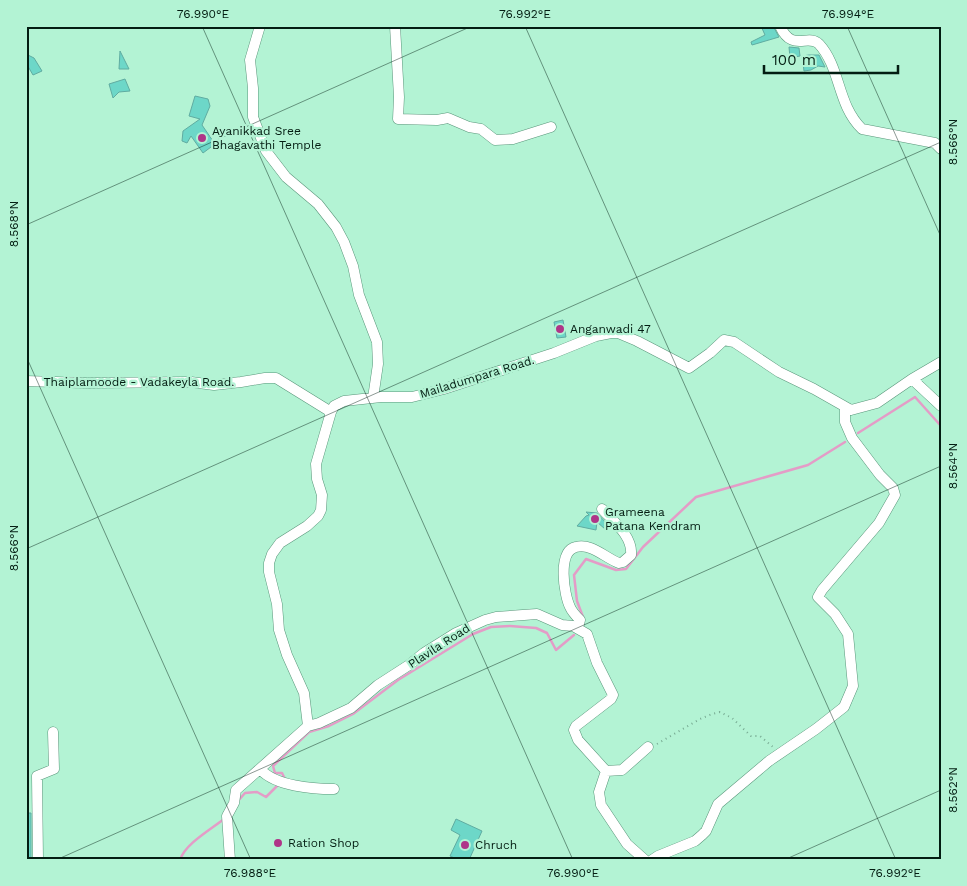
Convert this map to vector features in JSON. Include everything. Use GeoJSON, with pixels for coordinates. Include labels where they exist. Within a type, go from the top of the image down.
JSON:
{"type":"FeatureCollection","features":[{"type":"Feature","properties":{"kind":"street"},"geometry":{"type":"LineString","coordinates":[[260,26],[250,60],[253,88],[253,117],[266,150],[286,177],[318,204],[336,227],[344,242],[353,266],[357,287],[377,342],[378,364],[374,398]]}},
{"type":"Feature","properties":{"kind":"street"},"geometry":{"type":"LineString","coordinates":[[395,26],[399,97],[398,119],[437,120],[448,118],[469,127],[481,129],[495,140],[513,139],[551,127]]}},
{"type":"Feature","properties":{"kind":"street"},"geometry":{"type":"LineString","coordinates":[[780,26],[793,41],[812,41],[818,44],[828,58],[847,109],[862,129],[935,143],[941,150]]}},
{"type":"Feature","properties":{"kind":"street","name":"Mailadumpara Road."},"geometry":{"type":"LineString","coordinates":[[331,412],[334,406],[341,402],[374,398],[412,397],[444,389],[554,353],[596,336],[618,333],[689,368],[710,354],[724,340],[734,342],[779,372],[845,407]]}},
{"type":"Feature","properties":{"kind":"street"},"geometry":{"type":"LineString","coordinates":[[652,860],[694,841],[702,835],[709,826],[718,804],[781,752],[816,729],[844,707],[853,686],[848,634],[835,614],[818,597],[879,523],[896,495],[893,488],[880,476],[852,438],[845,422],[845,407],[851,410],[878,403],[912,379],[941,362]]}},
{"type":"Feature","properties":{"kind":"street","name":"Thaiplamoode - Vadakeyla Road."},"geometry":{"type":"LineString","coordinates":[[26,381],[85,383],[191,382],[214,385],[276,378],[331,412]]}},
{"type":"Feature","properties":{"kind":"street"},"geometry":{"type":"LineString","coordinates":[[912,379],[941,406]]}},
{"type":"Feature","properties":{"kind":"street"},"geometry":{"type":"LineString","coordinates":[[230,860],[227,816],[234,803],[236,790],[261,770],[272,757],[308,726],[304,693],[286,655],[279,630],[278,604],[268,563],[280,543],[307,526],[318,516],[321,510],[322,496],[317,479],[316,464],[331,412]]}},
{"type":"Feature","properties":{"kind":"street"},"geometry":{"type":"LineString","coordinates":[[602,509],[617,524],[628,540],[631,555],[619,563],[588,547],[576,547],[568,552],[564,565],[565,585],[570,608],[580,620],[578,628],[587,634],[597,663],[613,695],[612,699],[589,715],[574,730],[578,740],[606,771]]}},
{"type":"Feature","properties":{"kind":"street","name":"Plavila Road"},"geometry":{"type":"LineString","coordinates":[[308,726],[319,724],[351,708],[378,685],[442,642],[473,624],[496,617],[537,614],[562,625],[578,628]]}},
{"type":"Feature","properties":{"kind":"street"},"geometry":{"type":"LineString","coordinates":[[38,860],[37,776],[54,769],[53,732]]}},
{"type":"Feature","properties":{"kind":"street"},"geometry":{"type":"LineString","coordinates":[[606,771],[622,770],[648,747]]}},
{"type":"Feature","properties":{"kind":"street"},"geometry":{"type":"LineString","coordinates":[[261,770],[267,777],[310,789],[334,789]]}},
{"type":"Feature","properties":{"kind":"street"},"geometry":{"type":"LineString","coordinates":[[606,771],[599,792],[601,805],[627,844],[645,860]]}},
{"type":"Feature","properties":{"kind":"path"},"geometry":{"type":"LineString","coordinates":[[648,747],[661,742],[700,719],[720,712],[732,718],[751,736],[760,736],[781,752]]}},
{"type":"Feature","properties":{"kind":"building"},"geometry":{"type":"Polygon","coordinates":[[[761,26],[773,26],[779,37],[752,45],[751,42],[765,35],[761,26]]]}},
{"type":"Feature","properties":{"kind":"building"},"geometry":{"type":"Polygon","coordinates":[[[789,47],[799,48],[800,56],[790,58],[789,47]]]}},
{"type":"Feature","properties":{"kind":"building"},"geometry":{"type":"Polygon","coordinates":[[[120,51],[129,69],[119,69],[120,51]]]}},
{"type":"Feature","properties":{"kind":"building"},"geometry":{"type":"Polygon","coordinates":[[[26,54],[34,58],[42,71],[33,75],[26,63],[26,54]]]}},
{"type":"Feature","properties":{"kind":"building"},"geometry":{"type":"Polygon","coordinates":[[[819,55],[825,67],[818,66],[804,71],[802,56],[819,55]]]}},
{"type":"Feature","properties":{"kind":"building"},"geometry":{"type":"Polygon","coordinates":[[[125,79],[130,91],[119,92],[113,98],[109,84],[125,79]]]}},
{"type":"Feature","properties":{"kind":"building"},"geometry":{"type":"Polygon","coordinates":[[[195,96],[208,99],[210,106],[202,125],[215,144],[203,153],[191,136],[187,143],[182,141],[183,131],[200,119],[189,116],[195,96]]]}},
{"type":"Feature","properties":{"kind":"building","name":"Anganwadi 47"},"geometry":{"type":"Polygon","coordinates":[[[563,320],[566,337],[557,338],[554,322],[563,320]]]}},
{"type":"Feature","properties":{"kind":"building","name":"Grameena Patana Kendram"},"geometry":{"type":"Polygon","coordinates":[[[586,512],[597,513],[608,525],[605,529],[597,522],[596,530],[577,526],[589,515],[586,512]]]}},
{"type":"Feature","properties":{"kind":"building"},"geometry":{"type":"Polygon","coordinates":[[[26,813],[31,813],[31,860],[26,860],[26,813]]]}},
{"type":"Feature","properties":{"kind":"building","name":"Chruch"},"geometry":{"type":"Polygon","coordinates":[[[456,819],[482,831],[469,860],[459,860],[450,856],[460,835],[451,830],[456,819]]]}},
{"type":"Feature","properties":{"kind":"waterway"},"geometry":{"type":"LineString","coordinates":[[858,433],[915,397],[941,426]]}},
{"type":"Feature","properties":{"kind":"waterway"},"geometry":{"type":"LineString","coordinates":[[583,617],[577,601],[574,575],[586,559],[616,570],[626,569],[643,547],[696,497],[808,465],[845,442]]}},
{"type":"Feature","properties":{"kind":"waterway"},"geometry":{"type":"LineString","coordinates":[[283,780],[282,773],[275,773],[273,766],[309,732],[329,726],[353,714],[398,680],[473,634],[491,627],[536,628],[547,633],[556,650],[574,635]]}},
{"type":"Feature","properties":{"kind":"waterway"},"geometry":{"type":"LineString","coordinates":[[238,801],[245,793],[257,792],[266,797],[279,784]]}},
{"type":"Feature","properties":{"kind":"waterway"},"geometry":{"type":"LineString","coordinates":[[180,860],[192,843],[224,819]]}},
{"type":"Feature","properties":{"kind":"place","name":"Ayanikkad Sree Bhagavathi Temple"},"geometry":{"type":"Point","coordinates":[202,138]}},
{"type":"Feature","properties":{"kind":"place","name":"Anganwadi 47"},"geometry":{"type":"Point","coordinates":[560,329]}},
{"type":"Feature","properties":{"kind":"place","name":"Grameena Patana Kendram"},"geometry":{"type":"Point","coordinates":[595,519]}},
{"type":"Feature","properties":{"kind":"place","name":"Ration Shop"},"geometry":{"type":"Point","coordinates":[278,843]}},
{"type":"Feature","properties":{"kind":"place","name":"Chruch"},"geometry":{"type":"Point","coordinates":[465,845]}}]}
